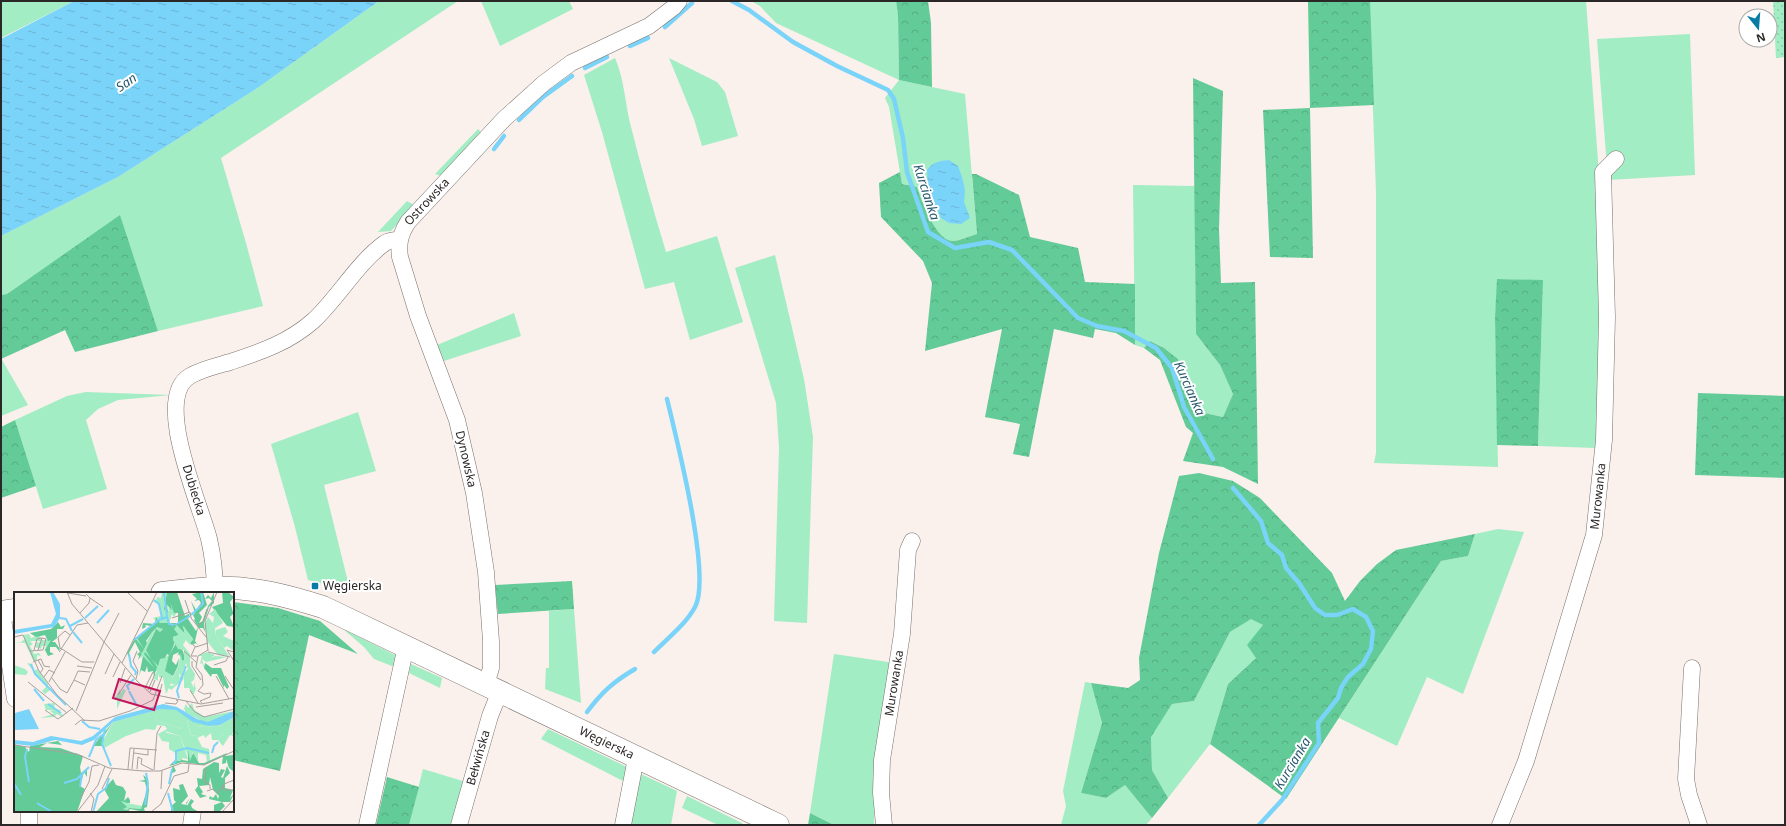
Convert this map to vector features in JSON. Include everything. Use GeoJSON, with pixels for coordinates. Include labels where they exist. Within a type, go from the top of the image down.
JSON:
{"type":"FeatureCollection","features":[{"type":"Feature","properties":{"kind":"main road","name":"Węgierska"},"geometry":{"type":"LineString","coordinates":[[180,592],[246,589],[301,600],[332,611],[778,825]]}},
{"type":"Feature","properties":{"kind":"main road"},"geometry":{"type":"LineString","coordinates":[[1,612],[14,610]]}},
{"type":"Feature","properties":{"kind":"street","name":"Ostrowska"},"geometry":{"type":"LineString","coordinates":[[177,391],[185,379],[202,370],[262,352],[286,341],[307,325],[328,306],[375,252],[386,242],[399,240],[408,222],[504,119],[544,83],[571,63],[649,26],[674,7],[679,1]]}},
{"type":"Feature","properties":{"kind":"street","name":"Murowanka"},"geometry":{"type":"LineString","coordinates":[[1500,825],[1526,761],[1594,535],[1604,440],[1607,317],[1603,172],[1616,159]]}},
{"type":"Feature","properties":{"kind":"street","name":"Dynowska"},"geometry":{"type":"LineString","coordinates":[[399,240],[400,257],[408,288],[457,420],[474,493],[485,564],[492,641],[491,668],[493,688]]}},
{"type":"Feature","properties":{"kind":"street","name":"Dubiecka"},"geometry":{"type":"LineString","coordinates":[[177,391],[176,413],[180,443],[209,539],[215,590]]}},
{"type":"Feature","properties":{"kind":"street","name":"Murowanka"},"geometry":{"type":"LineString","coordinates":[[884,825],[881,792],[882,760],[902,634],[908,550],[912,541]]}},
{"type":"Feature","properties":{"kind":"street"},"geometry":{"type":"LineString","coordinates":[[1,612],[14,693]]}},
{"type":"Feature","properties":{"kind":"street"},"geometry":{"type":"LineString","coordinates":[[367,825],[406,646]]}},
{"type":"Feature","properties":{"kind":"street"},"geometry":{"type":"LineString","coordinates":[[1692,668],[1686,779],[1689,795],[1699,825]]}},
{"type":"Feature","properties":{"kind":"street","name":"Bełwińska"},"geometry":{"type":"LineString","coordinates":[[459,825],[490,716],[493,688]]}},
{"type":"Feature","properties":{"kind":"street"},"geometry":{"type":"LineString","coordinates":[[623,825],[636,758]]}},
{"type":"Feature","properties":{"kind":"street"},"geometry":{"type":"LineString","coordinates":[[29,812],[29,825]]}},
{"type":"Feature","properties":{"kind":"street"},"geometry":{"type":"LineString","coordinates":[[191,825],[193,812]]}},
{"type":"Feature","properties":{"kind":"green space"},"geometry":{"type":"Polygon","coordinates":[[[1,1],[74,1],[1,38],[1,1]]]}},
{"type":"Feature","properties":{"kind":"green space"},"geometry":{"type":"Polygon","coordinates":[[[379,1],[458,1],[221,158],[263,306],[158,331],[120,216],[7,294],[1,295],[1,236],[118,177],[259,87],[379,1]]]}},
{"type":"Feature","properties":{"kind":"green space"},"geometry":{"type":"Polygon","coordinates":[[[481,1],[569,1],[573,9],[500,46],[481,1]]]}},
{"type":"Feature","properties":{"kind":"green space"},"geometry":{"type":"Polygon","coordinates":[[[751,1],[896,1],[898,15],[899,80],[776,23],[760,6],[751,1]]]}},
{"type":"Feature","properties":{"kind":"green space"},"geometry":{"type":"Polygon","coordinates":[[[896,1],[928,1],[931,23],[932,87],[899,80],[898,15],[896,1]]]}},
{"type":"Feature","properties":{"kind":"green space"},"geometry":{"type":"Polygon","coordinates":[[[1308,1],[1370,1],[1374,105],[1310,108],[1308,1]]]}},
{"type":"Feature","properties":{"kind":"green space"},"geometry":{"type":"Polygon","coordinates":[[[1369,1],[1586,1],[1598,161],[1601,284],[1596,448],[1538,446],[1543,281],[1498,279],[1495,318],[1498,467],[1374,463],[1376,453],[1376,192],[1369,1]]]}},
{"type":"Feature","properties":{"kind":"green space"},"geometry":{"type":"Polygon","coordinates":[[[1773,1],[1785,1],[1785,57],[1776,58],[1775,48],[1778,48],[1778,8],[1773,8],[1773,1]]]}},
{"type":"Feature","properties":{"kind":"green space"},"geometry":{"type":"Polygon","coordinates":[[[1690,34],[1695,175],[1608,180],[1597,39],[1690,34]]]}},
{"type":"Feature","properties":{"kind":"green space"},"geometry":{"type":"Polygon","coordinates":[[[615,58],[624,90],[638,156],[666,252],[717,236],[743,322],[690,340],[674,282],[645,289],[602,132],[584,75],[615,58]]]}},
{"type":"Feature","properties":{"kind":"green space"},"geometry":{"type":"Polygon","coordinates":[[[669,58],[717,82],[725,92],[738,136],[702,146],[694,119],[669,58]]]}},
{"type":"Feature","properties":{"kind":"green space"},"geometry":{"type":"Polygon","coordinates":[[[1193,78],[1223,91],[1219,229],[1221,283],[1255,282],[1258,484],[1223,467],[1183,461],[1193,433],[1186,427],[1160,360],[1144,348],[1150,341],[1164,348],[1178,359],[1185,389],[1200,412],[1223,417],[1233,394],[1220,365],[1196,334],[1193,78]]]}},
{"type":"Feature","properties":{"kind":"green space"},"geometry":{"type":"Polygon","coordinates":[[[899,80],[965,94],[977,235],[955,241],[946,239],[935,227],[917,187],[902,184],[889,107],[885,98],[899,80]]]}},
{"type":"Feature","properties":{"kind":"green space"},"geometry":{"type":"Polygon","coordinates":[[[1310,108],[1313,258],[1270,257],[1263,110],[1310,108]]]}},
{"type":"Feature","properties":{"kind":"green space"},"geometry":{"type":"Polygon","coordinates":[[[478,129],[482,133],[441,176],[435,174],[478,129]]]}},
{"type":"Feature","properties":{"kind":"green space"},"geometry":{"type":"Polygon","coordinates":[[[900,172],[902,184],[917,187],[935,227],[946,239],[955,241],[977,234],[972,174],[976,174],[1019,195],[1030,237],[1078,248],[1085,282],[1135,284],[1135,345],[1116,333],[1095,329],[1093,338],[1054,329],[1029,457],[1013,454],[1020,424],[985,417],[1002,329],[925,351],[932,283],[923,261],[881,217],[879,183],[900,172]]]}},
{"type":"Feature","properties":{"kind":"green space"},"geometry":{"type":"Polygon","coordinates":[[[1133,185],[1195,186],[1196,334],[1220,365],[1233,394],[1223,417],[1200,412],[1185,389],[1178,359],[1164,348],[1150,341],[1144,348],[1135,345],[1133,185]]]}},
{"type":"Feature","properties":{"kind":"green space"},"geometry":{"type":"Polygon","coordinates":[[[407,201],[414,205],[391,231],[378,232],[407,201]]]}},
{"type":"Feature","properties":{"kind":"green space"},"geometry":{"type":"Polygon","coordinates":[[[120,215],[158,331],[75,352],[65,330],[1,359],[1,295],[7,294],[120,215]]]}},
{"type":"Feature","properties":{"kind":"green space"},"geometry":{"type":"Polygon","coordinates":[[[775,255],[804,379],[813,437],[807,623],[774,621],[779,448],[776,403],[735,268],[775,255]]]}},
{"type":"Feature","properties":{"kind":"green space"},"geometry":{"type":"Polygon","coordinates":[[[1497,279],[1543,280],[1538,446],[1497,445],[1495,318],[1497,279]]]}},
{"type":"Feature","properties":{"kind":"green space"},"geometry":{"type":"Polygon","coordinates":[[[514,313],[521,336],[444,361],[437,345],[514,313]]]}},
{"type":"Feature","properties":{"kind":"green space"},"geometry":{"type":"Polygon","coordinates":[[[1,358],[28,405],[1,416],[1,358]]]}},
{"type":"Feature","properties":{"kind":"green space"},"geometry":{"type":"Polygon","coordinates":[[[86,392],[171,395],[118,400],[98,409],[86,420],[107,489],[43,509],[15,420],[67,396],[86,392]]]}},
{"type":"Feature","properties":{"kind":"green space"},"geometry":{"type":"Polygon","coordinates":[[[1698,393],[1785,396],[1785,478],[1695,475],[1698,393]]]}},
{"type":"Feature","properties":{"kind":"green space"},"geometry":{"type":"Polygon","coordinates":[[[358,412],[376,471],[324,485],[350,590],[308,580],[295,527],[271,444],[358,412]]]}},
{"type":"Feature","properties":{"kind":"green space"},"geometry":{"type":"Polygon","coordinates":[[[15,420],[36,486],[1,498],[1,427],[15,420]]]}},
{"type":"Feature","properties":{"kind":"green space"},"geometry":{"type":"Polygon","coordinates":[[[1199,473],[1233,481],[1260,498],[1332,573],[1345,601],[1360,581],[1377,564],[1396,550],[1475,534],[1468,556],[1441,561],[1286,799],[1210,744],[1228,684],[1256,658],[1247,645],[1263,625],[1251,619],[1230,632],[1194,701],[1172,704],[1151,737],[1152,770],[1168,798],[1152,818],[1125,785],[1106,798],[1081,793],[1102,723],[1091,683],[1128,688],[1140,680],[1139,658],[1159,553],[1179,476],[1199,473]]]}},
{"type":"Feature","properties":{"kind":"green space"},"geometry":{"type":"Polygon","coordinates":[[[1498,529],[1524,532],[1463,694],[1427,677],[1397,746],[1339,718],[1441,561],[1468,556],[1475,534],[1498,529]]]}},
{"type":"Feature","properties":{"kind":"green space"},"geometry":{"type":"Polygon","coordinates":[[[572,581],[574,609],[498,614],[495,585],[572,581]]]}},
{"type":"Feature","properties":{"kind":"green space"},"geometry":{"type":"Polygon","coordinates":[[[234,602],[278,608],[320,621],[358,654],[309,635],[280,771],[234,760],[234,602]]]}},
{"type":"Feature","properties":{"kind":"green space"},"geometry":{"type":"Polygon","coordinates":[[[574,609],[581,703],[545,689],[546,668],[549,668],[549,611],[574,609]]]}},
{"type":"Feature","properties":{"kind":"green space"},"geometry":{"type":"Polygon","coordinates":[[[1251,618],[1263,625],[1256,658],[1228,684],[1210,744],[1168,798],[1152,770],[1151,736],[1172,704],[1194,701],[1230,632],[1251,618]]]}},
{"type":"Feature","properties":{"kind":"green space"},"geometry":{"type":"Polygon","coordinates":[[[343,629],[401,658],[397,668],[374,659],[364,647],[343,629]]]}},
{"type":"Feature","properties":{"kind":"green space"},"geometry":{"type":"Polygon","coordinates":[[[834,654],[895,663],[876,764],[874,825],[834,825],[810,813],[834,654]]]}},
{"type":"Feature","properties":{"kind":"green space"},"geometry":{"type":"Polygon","coordinates":[[[411,664],[442,678],[440,688],[409,673],[411,664]]]}},
{"type":"Feature","properties":{"kind":"green space"},"geometry":{"type":"Polygon","coordinates":[[[1085,682],[1091,683],[1102,723],[1081,793],[1106,798],[1125,785],[1152,818],[1146,825],[1061,825],[1066,806],[1063,791],[1085,682]]]}},
{"type":"Feature","properties":{"kind":"green space"},"geometry":{"type":"Polygon","coordinates":[[[548,729],[631,769],[627,783],[541,739],[548,729]]]}},
{"type":"Feature","properties":{"kind":"green space"},"geometry":{"type":"Polygon","coordinates":[[[423,769],[466,782],[454,825],[409,825],[423,769]]]}},
{"type":"Feature","properties":{"kind":"green space"},"geometry":{"type":"Polygon","coordinates":[[[641,774],[677,791],[671,825],[628,825],[641,774]]]}},
{"type":"Feature","properties":{"kind":"green space"},"geometry":{"type":"Polygon","coordinates":[[[387,777],[419,787],[409,825],[376,825],[387,777]]]}},
{"type":"Feature","properties":{"kind":"green space"},"geometry":{"type":"Polygon","coordinates":[[[687,796],[742,823],[742,825],[718,825],[682,808],[687,796]]]}},
{"type":"Feature","properties":{"kind":"green space"},"geometry":{"type":"Polygon","coordinates":[[[810,813],[834,825],[808,825],[810,813]]]}},
{"type":"Feature","properties":{"kind":"water","name":"San"},"geometry":{"type":"Polygon","coordinates":[[[74,1],[379,1],[259,87],[118,177],[1,236],[1,39],[74,1]]]}},
{"type":"Feature","properties":{"kind":"water"},"geometry":{"type":"Polygon","coordinates":[[[949,160],[958,166],[965,190],[964,202],[970,218],[961,224],[949,223],[941,218],[928,188],[927,170],[936,162],[949,160]]]}},
{"type":"Feature","properties":{"kind":"waterway","name":"Kurcianka"},"geometry":{"type":"LineString","coordinates":[[732,1],[749,10],[793,42],[837,66],[888,90],[894,99],[903,138],[907,172],[928,232],[955,248],[989,242],[1012,250],[1078,318],[1097,326],[1124,331],[1156,348],[1172,368],[1184,407],[1213,459]]}},
{"type":"Feature","properties":{"kind":"waterway"},"geometry":{"type":"LineString","coordinates":[[665,27],[692,3]]}},
{"type":"Feature","properties":{"kind":"waterway"},"geometry":{"type":"LineString","coordinates":[[630,46],[648,38]]}},
{"type":"Feature","properties":{"kind":"waterway"},"geometry":{"type":"LineString","coordinates":[[585,68],[607,57]]}},
{"type":"Feature","properties":{"kind":"waterway"},"geometry":{"type":"LineString","coordinates":[[519,120],[543,97],[572,76]]}},
{"type":"Feature","properties":{"kind":"waterway"},"geometry":{"type":"LineString","coordinates":[[494,149],[504,136]]}},
{"type":"Feature","properties":{"kind":"waterway"},"geometry":{"type":"LineString","coordinates":[[654,652],[682,625],[691,613],[695,607],[699,591],[699,567],[691,506],[667,399]]}},
{"type":"Feature","properties":{"kind":"waterway","name":"Kurcianka"},"geometry":{"type":"LineString","coordinates":[[1233,488],[1261,521],[1268,543],[1282,555],[1286,568],[1299,583],[1315,608],[1325,615],[1337,615],[1353,609],[1366,617],[1373,631],[1371,649],[1363,664],[1348,677],[1341,688],[1338,698],[1318,723],[1319,743],[1282,800],[1259,825]]}},
{"type":"Feature","properties":{"kind":"waterway"},"geometry":{"type":"LineString","coordinates":[[587,712],[608,688],[620,678],[635,669]]}},
{"type":"Feature","properties":{"kind":"place","name":"Węgierska"},"geometry":{"type":"Point","coordinates":[315,586]}}]}
